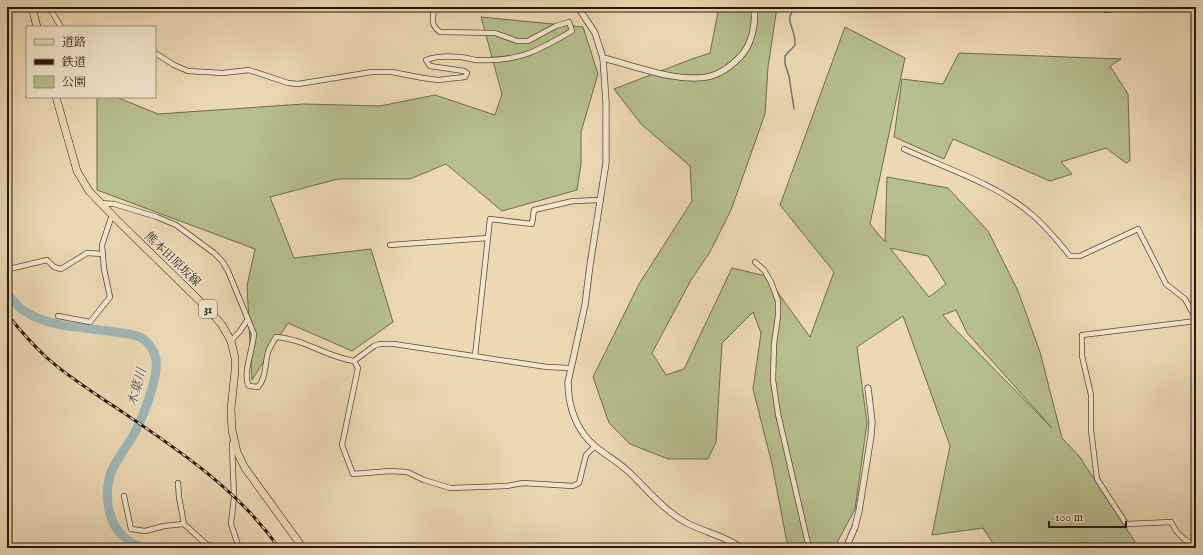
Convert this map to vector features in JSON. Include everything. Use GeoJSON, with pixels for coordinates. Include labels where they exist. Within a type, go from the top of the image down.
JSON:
{"type":"FeatureCollection","features":[{"type":"Feature","properties":{"kind":"main road"},"geometry":{"type":"LineString","coordinates":[[32,7],[37,26]]}},
{"type":"Feature","properties":{"kind":"main road","name":"熊本田原坂線"},"geometry":{"type":"LineString","coordinates":[[56,98],[77,172],[90,191],[100,203],[210,311],[222,325],[231,341],[235,371],[232,430],[237,452],[245,468],[303,548]]}},
{"type":"Feature","properties":{"kind":"street"},"geometry":{"type":"LineString","coordinates":[[49,7],[59,26]]}},
{"type":"Feature","properties":{"kind":"street"},"geometry":{"type":"LineString","coordinates":[[156,54],[174,66],[188,71],[223,73],[249,70],[288,83],[298,84],[372,72],[392,72],[438,80],[458,79],[465,77],[467,73],[464,71],[430,66],[426,60],[440,57],[460,57],[474,60],[506,60],[533,52],[572,31],[569,22],[556,26],[528,41],[517,41],[495,33],[440,32],[434,28],[432,24],[434,7]]}},
{"type":"Feature","properties":{"kind":"street"},"geometry":{"type":"LineString","coordinates":[[578,7],[594,34],[603,58],[606,102],[606,163],[585,305],[568,382],[568,395],[571,409],[585,436],[595,446],[629,472],[678,518],[742,548]]}},
{"type":"Feature","properties":{"kind":"street"},"geometry":{"type":"LineString","coordinates":[[603,58],[665,75],[684,78],[713,76],[724,70],[742,55],[753,33],[755,17],[754,7]]}},
{"type":"Feature","properties":{"kind":"street"},"geometry":{"type":"LineString","coordinates":[[1102,7],[1105,10],[1127,7]]}},
{"type":"Feature","properties":{"kind":"street"},"geometry":{"type":"LineString","coordinates":[[904,149],[982,184],[1013,200],[1031,213],[1058,240],[1070,256],[1080,256],[1138,230],[1166,284],[1186,299],[1196,320],[1082,334],[1082,356],[1091,395],[1091,430],[1097,480],[1127,524],[1171,522],[1177,532],[1184,539],[1196,546]]}},
{"type":"Feature","properties":{"kind":"street"},"geometry":{"type":"LineString","coordinates":[[475,356],[490,219],[532,224],[534,210],[573,201],[601,200]]}},
{"type":"Feature","properties":{"kind":"street"},"geometry":{"type":"LineString","coordinates":[[100,203],[114,204],[157,217],[176,225],[214,253],[222,261],[228,271],[254,334],[254,344],[246,374],[246,382],[249,386],[258,387],[260,384],[265,372],[269,351],[276,337],[287,338],[338,357],[354,361],[358,368],[342,445],[353,474],[406,472],[424,480],[450,488],[507,486],[523,483],[573,486],[579,483],[586,454],[595,446]]}},
{"type":"Feature","properties":{"kind":"street"},"geometry":{"type":"LineString","coordinates":[[58,316],[90,322],[110,297],[104,269],[102,245],[112,215]]}},
{"type":"Feature","properties":{"kind":"street"},"geometry":{"type":"LineString","coordinates":[[390,245],[488,238]]}},
{"type":"Feature","properties":{"kind":"street"},"geometry":{"type":"LineString","coordinates":[[9,269],[47,260],[54,267],[61,268],[87,253],[102,254]]}},
{"type":"Feature","properties":{"kind":"street"},"geometry":{"type":"LineString","coordinates":[[755,262],[764,270],[771,282],[778,301],[778,316],[774,344],[773,380],[778,414],[809,548]]}},
{"type":"Feature","properties":{"kind":"street"},"geometry":{"type":"LineString","coordinates":[[231,341],[248,319]]}},
{"type":"Feature","properties":{"kind":"street"},"geometry":{"type":"LineString","coordinates":[[354,361],[374,346],[380,344],[394,344],[547,367],[571,368]]}},
{"type":"Feature","properties":{"kind":"street"},"geometry":{"type":"LineString","coordinates":[[846,548],[855,527],[859,511],[871,436],[872,421],[868,388]]}},
{"type":"Feature","properties":{"kind":"street"},"geometry":{"type":"LineString","coordinates":[[232,430],[234,497],[231,524],[239,548]]}},
{"type":"Feature","properties":{"kind":"street"},"geometry":{"type":"LineString","coordinates":[[178,483],[184,524],[206,544],[218,548]]}},
{"type":"Feature","properties":{"kind":"street"},"geometry":{"type":"LineString","coordinates":[[124,496],[131,529],[145,531],[184,524]]}},
{"type":"Feature","properties":{"kind":"green space"},"geometry":{"type":"Polygon","coordinates":[[[719,7],[777,7],[768,67],[765,114],[731,210],[710,252],[691,280],[652,353],[666,375],[684,369],[732,268],[766,276],[810,337],[834,272],[780,205],[845,27],[905,58],[870,224],[885,242],[887,177],[948,188],[988,231],[1018,291],[1040,352],[1062,438],[1079,456],[1139,548],[996,548],[983,528],[932,535],[950,446],[903,316],[857,347],[867,423],[855,509],[834,548],[788,548],[772,464],[753,389],[761,333],[753,312],[722,343],[716,442],[708,459],[668,459],[630,444],[609,423],[593,377],[639,284],[692,201],[690,166],[641,124],[614,89],[710,53],[719,7]],[[890,248],[929,297],[946,284],[928,256],[890,248]],[[956,310],[943,315],[1052,428],[967,333],[956,310]]]}},
{"type":"Feature","properties":{"kind":"green space"},"geometry":{"type":"Polygon","coordinates":[[[481,17],[583,27],[598,74],[581,132],[581,164],[577,190],[502,211],[446,164],[410,179],[338,179],[270,197],[294,258],[371,249],[393,322],[352,351],[288,323],[252,380],[247,286],[255,249],[97,190],[97,98],[118,98],[158,114],[304,104],[380,106],[435,95],[495,115],[502,94],[481,17]]]}},
{"type":"Feature","properties":{"kind":"green space"},"geometry":{"type":"Polygon","coordinates":[[[959,53],[1121,59],[1110,66],[1128,94],[1130,161],[1126,163],[1106,148],[1061,162],[1072,174],[1050,181],[953,139],[944,159],[894,137],[902,79],[943,84],[959,53]]]}},
{"type":"Feature","properties":{"kind":"waterway"},"geometry":{"type":"LineString","coordinates":[[794,109],[789,76],[785,64],[785,56],[795,45],[795,37],[790,24],[790,18],[796,7]]}},
{"type":"Feature","properties":{"kind":"waterway","name":"木葉川"},"geometry":{"type":"LineString","coordinates":[[7,293],[20,308],[46,321],[68,326],[134,335],[143,339],[152,349],[156,359],[156,367],[149,398],[137,429],[112,470],[107,492],[109,510],[115,526],[126,539],[142,548]]}},
{"type":"Feature","properties":{"kind":"railway"},"geometry":{"type":"LineString","coordinates":[[7,314],[36,347],[62,371],[182,453],[224,488],[244,506],[279,548]]}}]}
